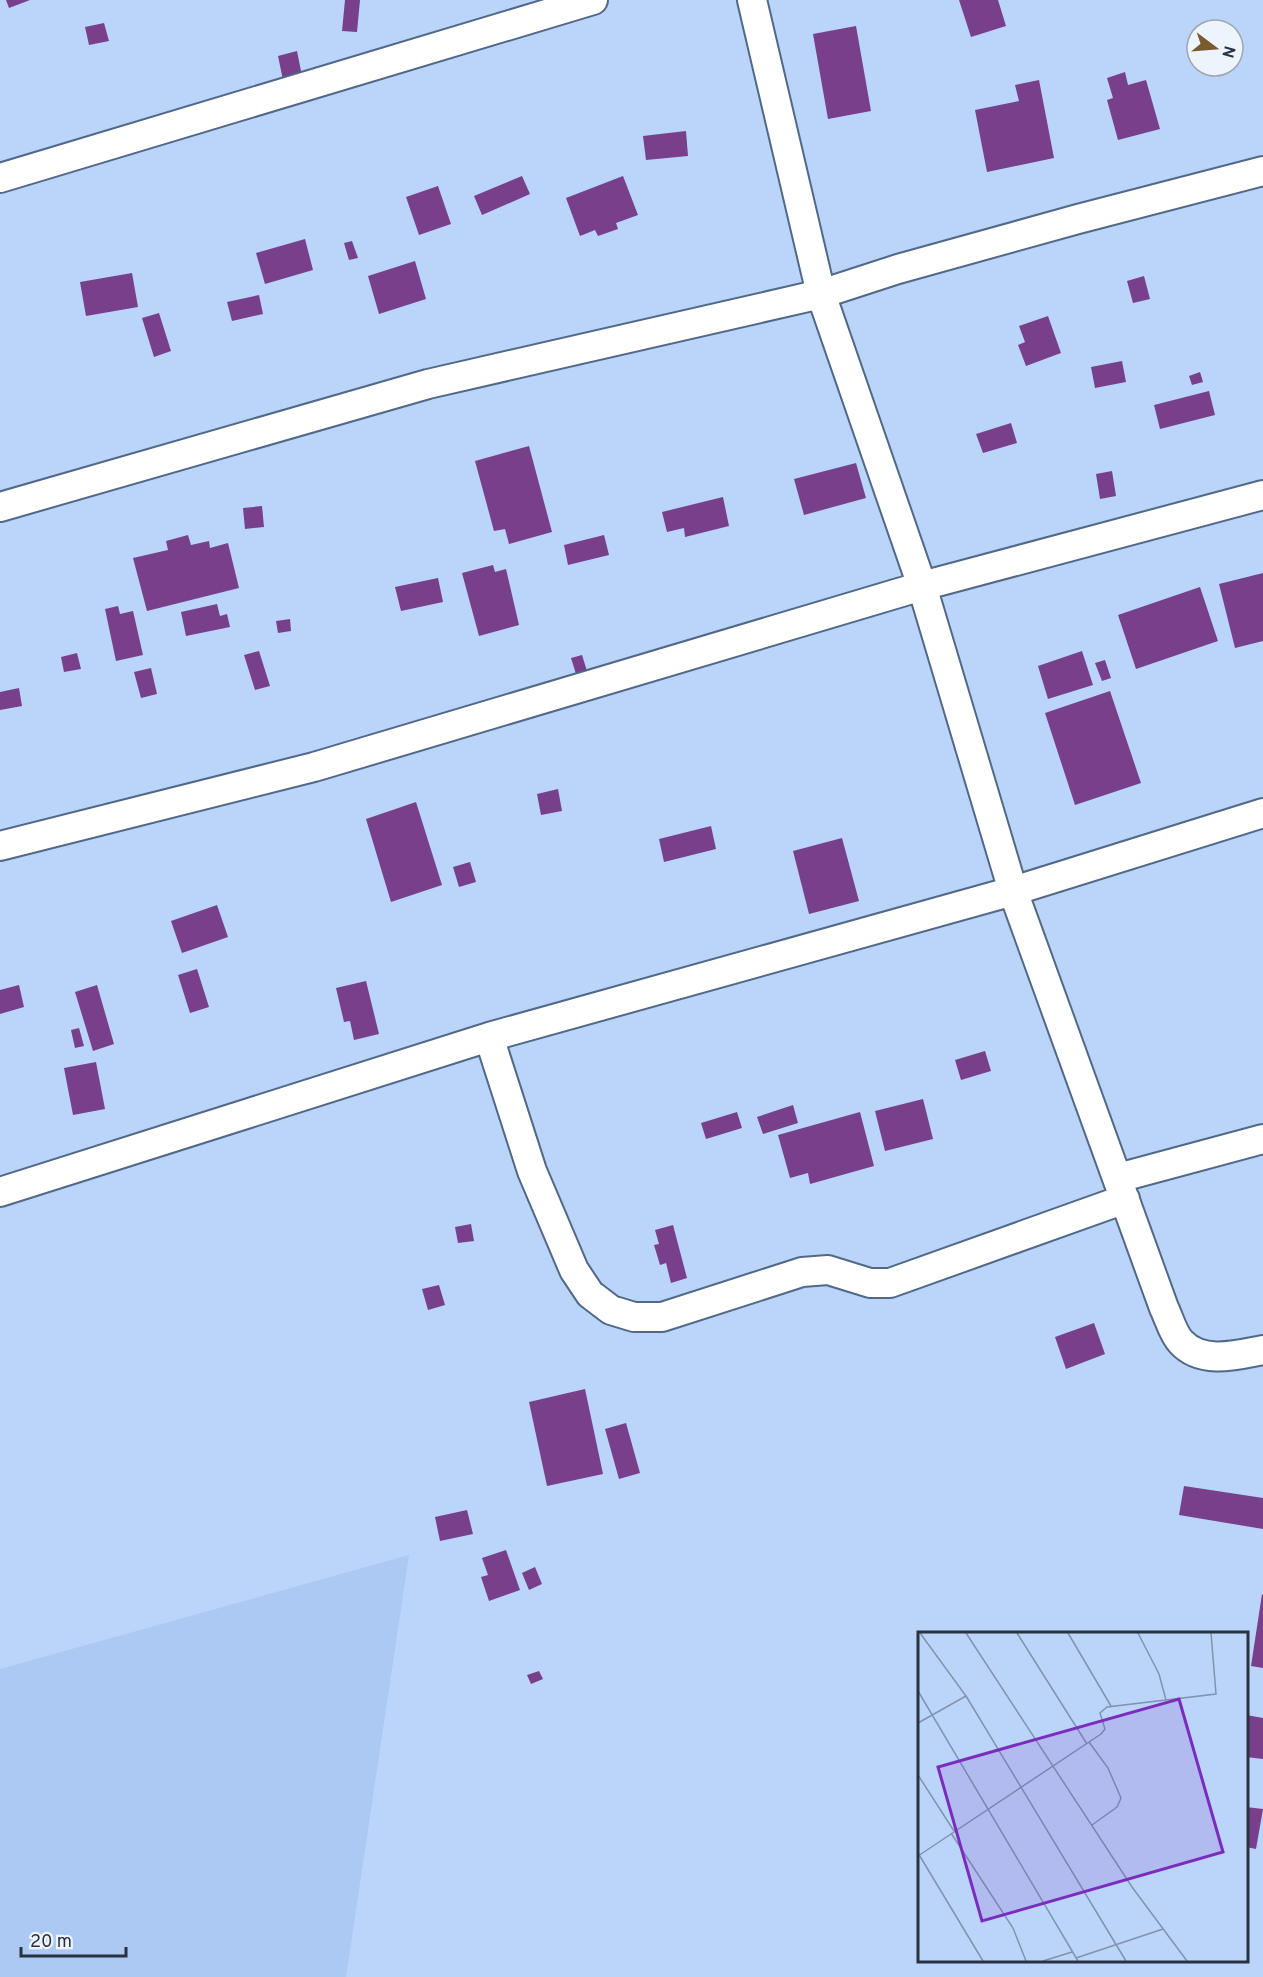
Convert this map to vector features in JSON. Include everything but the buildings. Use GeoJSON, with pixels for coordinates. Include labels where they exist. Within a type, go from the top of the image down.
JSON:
{"type":"FeatureCollection","features":[{"type":"Feature","properties":{"kind":"street"},"geometry":{"type":"LineString","coordinates":[[0,178],[593,0]]}},
{"type":"Feature","properties":{"kind":"street"},"geometry":{"type":"LineString","coordinates":[[753,0],[821,294],[922,586],[1013,891],[1164,1308],[1179,1341],[1194,1353],[1232,1356],[1263,1350]]}},
{"type":"Feature","properties":{"kind":"street"},"geometry":{"type":"LineString","coordinates":[[0,507],[428,384],[821,294],[932,260],[1263,171]]}},
{"type":"Feature","properties":{"kind":"street"},"geometry":{"type":"LineString","coordinates":[[0,846],[314,767],[922,586],[1263,495]]}},
{"type":"Feature","properties":{"kind":"street"},"geometry":{"type":"LineString","coordinates":[[0,1192],[489,1037],[1013,891],[1263,813]]}},
{"type":"Feature","properties":{"kind":"street"},"geometry":{"type":"LineString","coordinates":[[489,1037],[532,1171],[574,1270],[590,1294],[611,1310],[634,1317],[662,1317],[802,1272],[828,1270],[870,1283],[890,1283],[1121,1189],[1263,1139]]}},
{"type":"Feature","properties":{"kind":"shaded area"},"geometry":{"type":"Polygon","coordinates":[[[409,1555],[346,1977],[0,1977],[0,1669],[409,1555]]]}}]}
